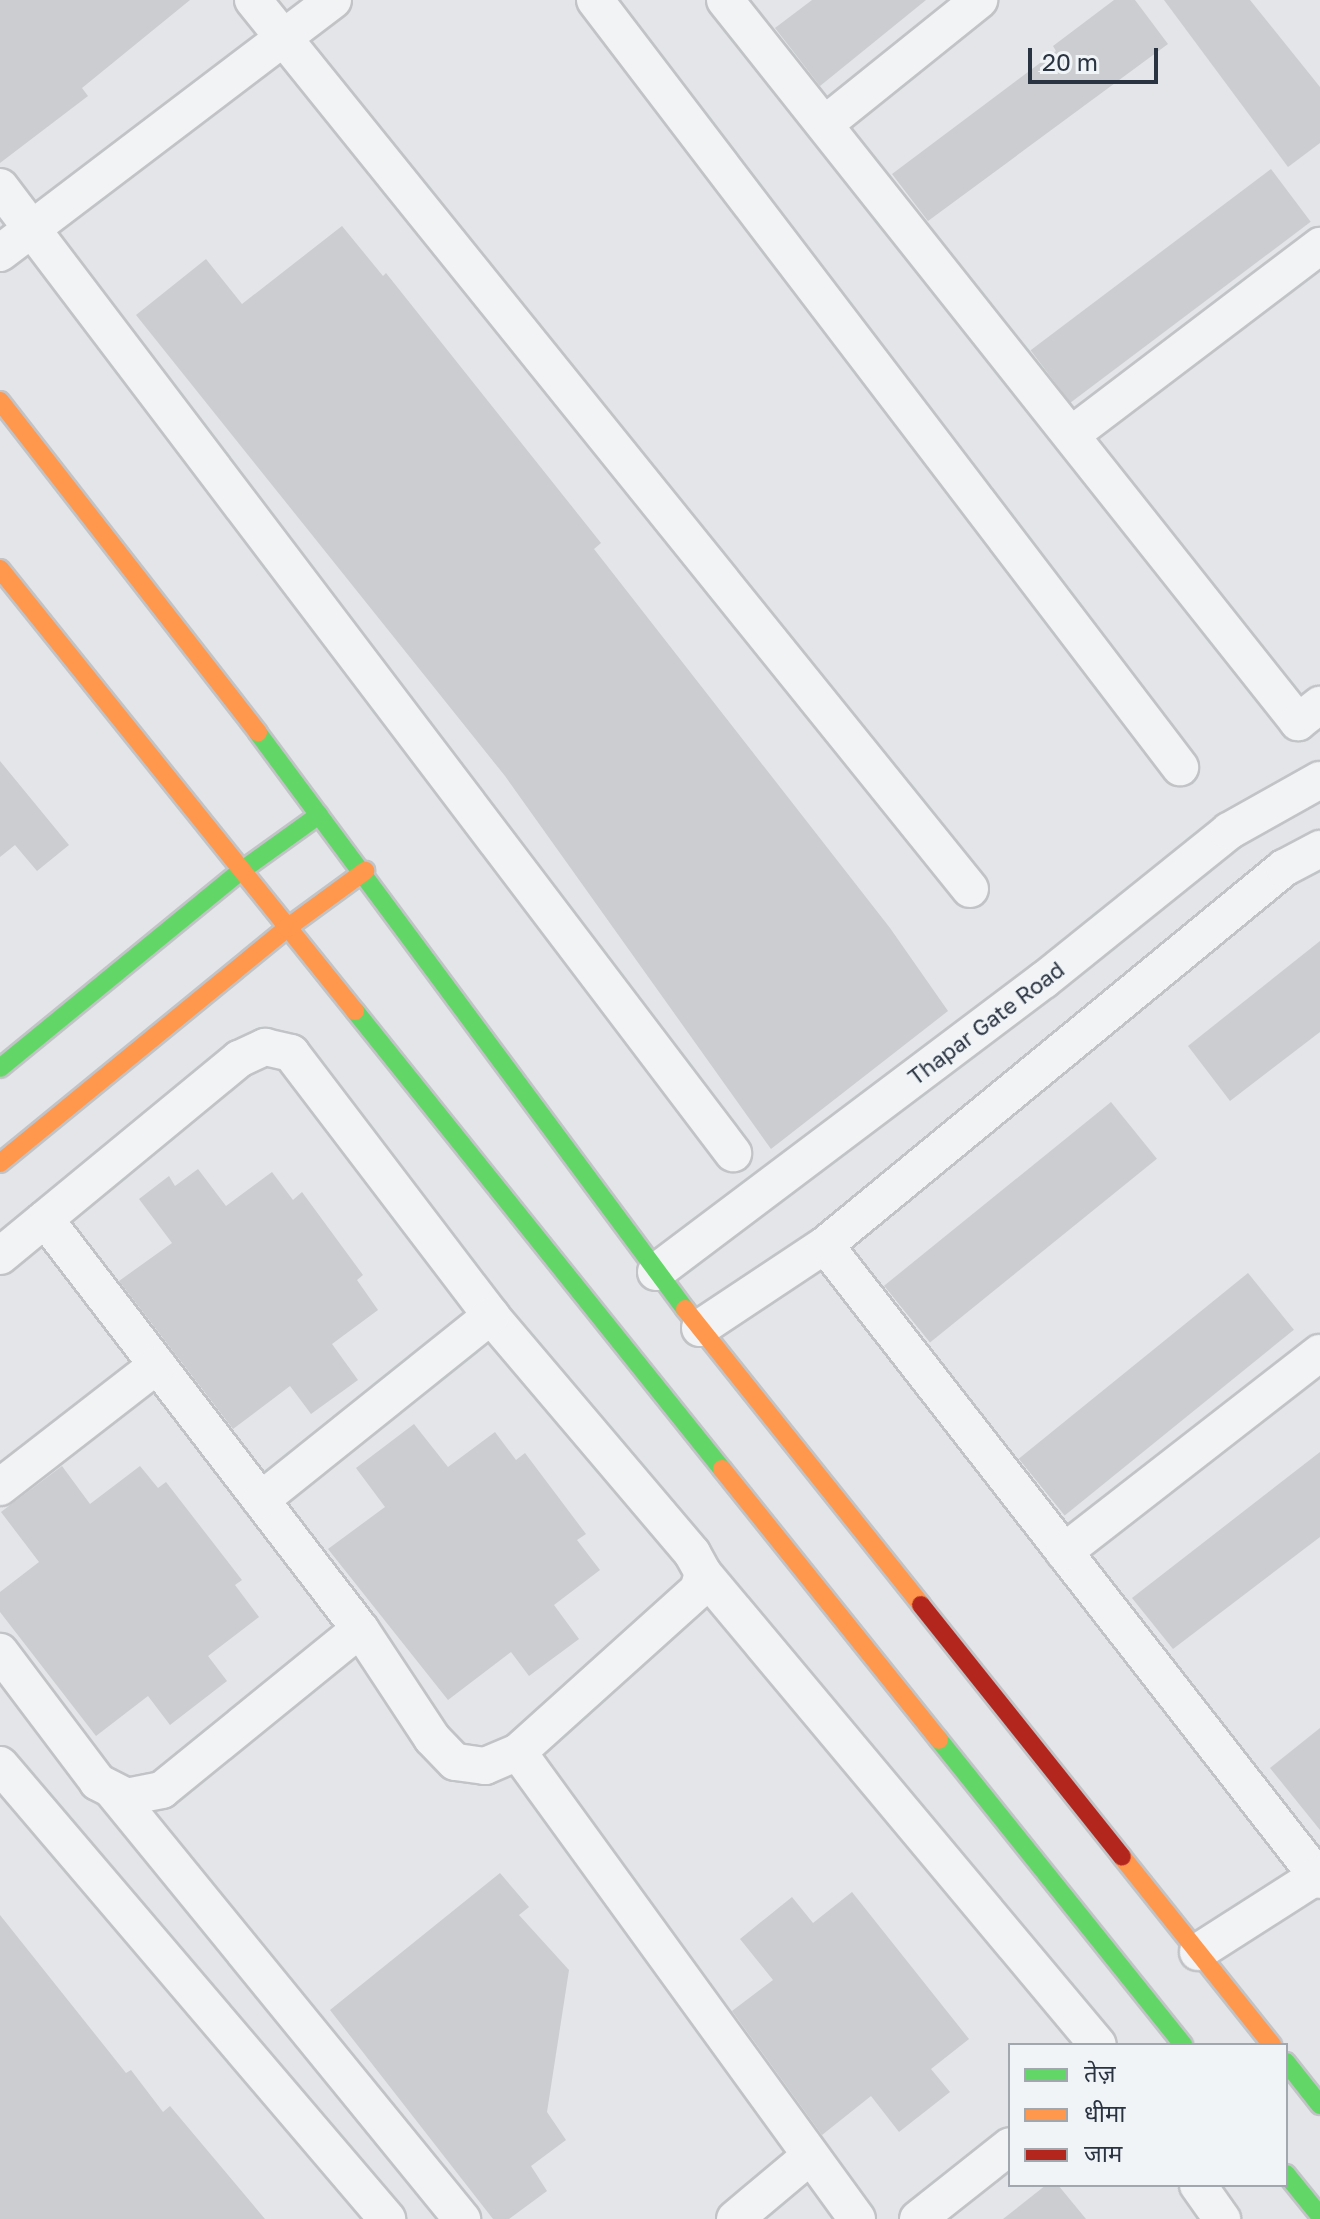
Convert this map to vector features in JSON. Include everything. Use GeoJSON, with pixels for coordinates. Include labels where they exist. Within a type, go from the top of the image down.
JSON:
{"type":"FeatureCollection","features":[{"type":"Feature","properties":{"kind":"street"},"geometry":{"type":"LineString","coordinates":[[253,0],[970,889]]}},
{"type":"Feature","properties":{"kind":"street"},"geometry":{"type":"LineString","coordinates":[[0,253],[333,0]]}},
{"type":"Feature","properties":{"kind":"street"},"geometry":{"type":"LineString","coordinates":[[595,0],[1180,767]]}},
{"type":"Feature","properties":{"kind":"street"},"geometry":{"type":"LineString","coordinates":[[725,0],[1298,722],[1320,705]]}},
{"type":"Feature","properties":{"kind":"street"},"geometry":{"type":"LineString","coordinates":[[825,124],[979,0]]}},
{"type":"Feature","properties":{"kind":"street"},"geometry":{"type":"LineString","coordinates":[[0,187],[733,1153]]}},
{"type":"Feature","properties":{"kind":"street"},"geometry":{"type":"LineString","coordinates":[[1071,435],[1320,246]]}},
{"type":"Feature","properties":{"kind":"street"},"geometry":{"type":"LineString","coordinates":[[0,401],[365,871],[656,1272],[1270,2043]]}},
{"type":"Feature","properties":{"kind":"street"},"geometry":{"type":"LineString","coordinates":[[0,569],[1181,2043]]}},
{"type":"Feature","properties":{"kind":"street","name":"Thapar Gate Road"},"geometry":{"type":"LineString","coordinates":[[656,1272],[1044,980],[1229,831],[1320,780]]}},
{"type":"Feature","properties":{"kind":"street"},"geometry":{"type":"LineString","coordinates":[[0,1068],[241,871],[319,815]]}},
{"type":"Feature","properties":{"kind":"street"},"geometry":{"type":"LineString","coordinates":[[700,1328],[825,1245],[1284,868],[1320,849]]}},
{"type":"Feature","properties":{"kind":"street"},"geometry":{"type":"LineString","coordinates":[[0,1163],[287,928],[365,871]]}},
{"type":"Feature","properties":{"kind":"street"},"geometry":{"type":"LineString","coordinates":[[0,1256],[239,1059],[265,1047],[291,1053],[491,1316],[692,1553],[703,1573],[1096,2043]]}},
{"type":"Feature","properties":{"kind":"street"},"geometry":{"type":"LineString","coordinates":[[45,1219],[360,1629],[432,1738],[455,1762],[485,1766],[518,1752],[698,1590],[703,1573]]}},
{"type":"Feature","properties":{"kind":"street"},"geometry":{"type":"LineString","coordinates":[[825,1245],[1319,1877],[1198,1952]]}},
{"type":"Feature","properties":{"kind":"street"},"geometry":{"type":"LineString","coordinates":[[261,1500],[491,1316]]}},
{"type":"Feature","properties":{"kind":"street"},"geometry":{"type":"LineString","coordinates":[[1064,1552],[1320,1353]]}},
{"type":"Feature","properties":{"kind":"street"},"geometry":{"type":"LineString","coordinates":[[0,1487],[157,1365]]}},
{"type":"Feature","properties":{"kind":"street"},"geometry":{"type":"LineString","coordinates":[[0,1652],[98,1782],[127,1797],[162,1790],[360,1629]]}},
{"type":"Feature","properties":{"kind":"street"},"geometry":{"type":"LineString","coordinates":[[518,1752],[857,2219]]}},
{"type":"Feature","properties":{"kind":"street"},"geometry":{"type":"LineString","coordinates":[[0,1765],[387,2219]]}},
{"type":"Feature","properties":{"kind":"street"},"geometry":{"type":"LineString","coordinates":[[112,1790],[462,2219]]}},
{"type":"Feature","properties":{"kind":"street"},"geometry":{"type":"LineString","coordinates":[[1288,2065],[1320,2105]]}},
{"type":"Feature","properties":{"kind":"street"},"geometry":{"type":"LineString","coordinates":[[918,2219],[1008,2148]]}},
{"type":"Feature","properties":{"kind":"street"},"geometry":{"type":"LineString","coordinates":[[735,2219],[810,2156]]}},
{"type":"Feature","properties":{"kind":"street"},"geometry":{"type":"LineString","coordinates":[[1288,2176],[1320,2216]]}},
{"type":"Feature","properties":{"kind":"street"},"geometry":{"type":"LineString","coordinates":[[1199,2187],[1222,2219]]}},
{"type":"Feature","properties":{"kind":"building"},"geometry":{"type":"Polygon","coordinates":[[[0,0],[190,0],[82,88],[88,96],[0,163],[0,0]]]}},
{"type":"Feature","properties":{"kind":"building"},"geometry":{"type":"Polygon","coordinates":[[[812,0],[926,0],[820,86],[775,28],[812,0]]]}},
{"type":"Feature","properties":{"kind":"building"},"geometry":{"type":"Polygon","coordinates":[[[1114,0],[1135,0],[1168,44],[928,221],[892,174],[1056,51],[1053,46],[1114,0]]]}},
{"type":"Feature","properties":{"kind":"building"},"geometry":{"type":"Polygon","coordinates":[[[1164,0],[1250,0],[1320,87],[1320,143],[1288,167],[1164,0]]]}},
{"type":"Feature","properties":{"kind":"building"},"geometry":{"type":"Polygon","coordinates":[[[1271,169],[1311,222],[1070,403],[1031,350],[1271,169]]]}},
{"type":"Feature","properties":{"kind":"building"},"geometry":{"type":"Polygon","coordinates":[[[342,226],[383,276],[386,273],[601,543],[594,549],[890,928],[948,1011],[771,1149],[505,776],[136,315],[206,259],[242,304],[342,226]]]}},
{"type":"Feature","properties":{"kind":"building"},"geometry":{"type":"Polygon","coordinates":[[[0,761],[69,845],[37,871],[15,845],[0,857],[0,761]]]}},
{"type":"Feature","properties":{"kind":"building"},"geometry":{"type":"Polygon","coordinates":[[[1320,941],[1320,1032],[1230,1101],[1188,1046],[1320,941]]]}},
{"type":"Feature","properties":{"kind":"building"},"geometry":{"type":"Polygon","coordinates":[[[1111,1102],[1157,1159],[930,1342],[884,1286],[1111,1102]]]}},
{"type":"Feature","properties":{"kind":"building"},"geometry":{"type":"Polygon","coordinates":[[[198,1169],[226,1206],[272,1172],[293,1200],[302,1192],[363,1275],[357,1280],[378,1310],[332,1344],[358,1380],[311,1414],[290,1386],[233,1429],[119,1281],[172,1243],[139,1199],[169,1176],[175,1186],[198,1169]]]}},
{"type":"Feature","properties":{"kind":"building"},"geometry":{"type":"Polygon","coordinates":[[[1248,1273],[1294,1330],[1065,1515],[1019,1459],[1248,1273]]]}},
{"type":"Feature","properties":{"kind":"building"},"geometry":{"type":"Polygon","coordinates":[[[414,1424],[448,1467],[495,1432],[516,1460],[525,1453],[586,1534],[577,1540],[600,1570],[554,1605],[579,1639],[529,1676],[511,1652],[448,1700],[328,1549],[385,1507],[356,1468],[414,1424]]]}},
{"type":"Feature","properties":{"kind":"building"},"geometry":{"type":"Polygon","coordinates":[[[1320,1452],[1320,1537],[1173,1649],[1132,1598],[1320,1452]]]}},
{"type":"Feature","properties":{"kind":"building"},"geometry":{"type":"Polygon","coordinates":[[[62,1466],[90,1504],[140,1466],[158,1488],[166,1482],[242,1580],[235,1585],[259,1617],[208,1656],[227,1681],[170,1725],[148,1696],[96,1736],[0,1612],[0,1592],[39,1562],[1,1512],[62,1466]]]}},
{"type":"Feature","properties":{"kind":"building"},"geometry":{"type":"Polygon","coordinates":[[[1320,1728],[1320,1830],[1270,1768],[1320,1728]]]}},
{"type":"Feature","properties":{"kind":"building"},"geometry":{"type":"Polygon","coordinates":[[[500,1873],[529,1907],[519,1915],[569,1970],[547,2112],[566,2140],[531,2166],[547,2191],[509,2219],[493,2219],[330,2010],[500,1873]]]}},
{"type":"Feature","properties":{"kind":"building"},"geometry":{"type":"Polygon","coordinates":[[[852,1892],[969,2039],[931,2069],[950,2092],[899,2132],[871,2096],[822,2135],[732,2011],[773,1980],[740,1939],[792,1897],[813,1923],[852,1892]]]}},
{"type":"Feature","properties":{"kind":"building"},"geometry":{"type":"Polygon","coordinates":[[[0,1915],[126,2073],[131,2070],[163,2112],[170,2106],[265,2219],[0,2219],[0,1915]]]}},
{"type":"Feature","properties":{"kind":"building"},"geometry":{"type":"Polygon","coordinates":[[[1043,2187],[1060,2187],[1086,2219],[1003,2219],[1043,2187]]]}},
{"type":"Feature","properties":{"kind":"traffic: fast"},"geometry":{"type":"LineString","coordinates":[[258,733],[685,1309]]}},
{"type":"Feature","properties":{"kind":"traffic: fast"},"geometry":{"type":"LineString","coordinates":[[0,1068],[241,871],[319,815]]}},
{"type":"Feature","properties":{"kind":"traffic: fast"},"geometry":{"type":"LineString","coordinates":[[355,1011],[722,1469]]}},
{"type":"Feature","properties":{"kind":"traffic: fast"},"geometry":{"type":"LineString","coordinates":[[939,1740],[1181,2043]]}},
{"type":"Feature","properties":{"kind":"traffic: fast"},"geometry":{"type":"LineString","coordinates":[[1288,2065],[1320,2105]]}},
{"type":"Feature","properties":{"kind":"traffic: fast"},"geometry":{"type":"LineString","coordinates":[[1288,2176],[1320,2216]]}},
{"type":"Feature","properties":{"kind":"traffic: slow"},"geometry":{"type":"LineString","coordinates":[[0,401],[258,733]]}},
{"type":"Feature","properties":{"kind":"traffic: slow"},"geometry":{"type":"LineString","coordinates":[[0,569],[355,1011]]}},
{"type":"Feature","properties":{"kind":"traffic: slow"},"geometry":{"type":"LineString","coordinates":[[0,1163],[287,928],[365,871]]}},
{"type":"Feature","properties":{"kind":"traffic: slow"},"geometry":{"type":"LineString","coordinates":[[685,1309],[921,1605]]}},
{"type":"Feature","properties":{"kind":"traffic: slow"},"geometry":{"type":"LineString","coordinates":[[722,1469],[939,1740]]}},
{"type":"Feature","properties":{"kind":"traffic: slow"},"geometry":{"type":"LineString","coordinates":[[1122,1857],[1270,2043]]}},
{"type":"Feature","properties":{"kind":"traffic: jam"},"geometry":{"type":"LineString","coordinates":[[921,1605],[1122,1857]]}}]}
